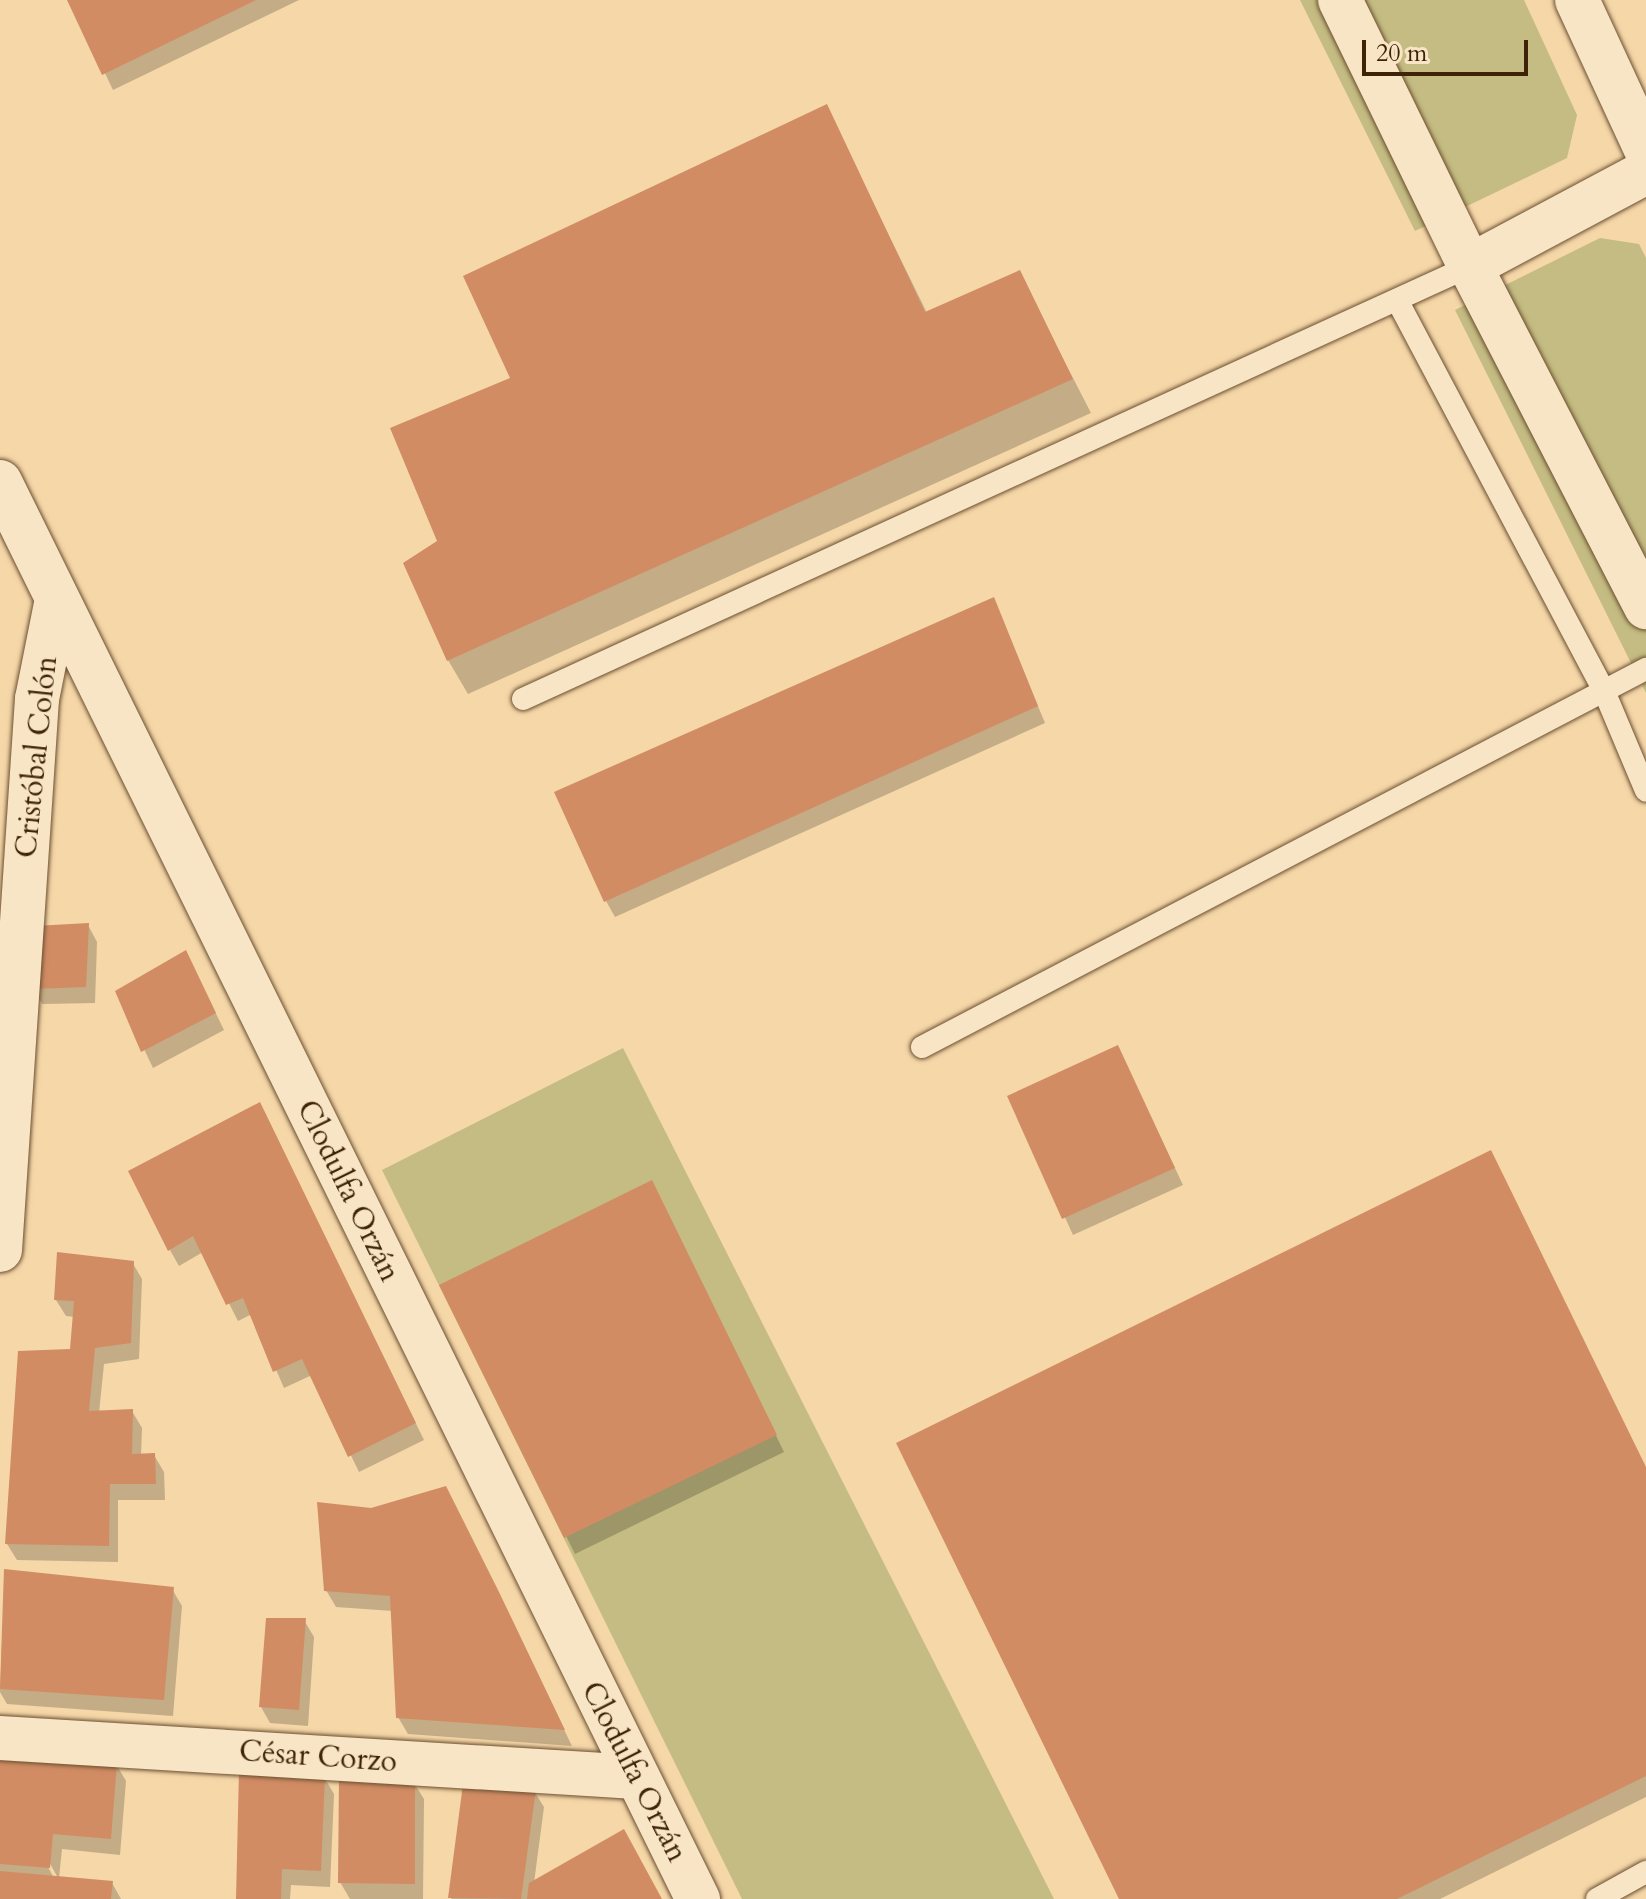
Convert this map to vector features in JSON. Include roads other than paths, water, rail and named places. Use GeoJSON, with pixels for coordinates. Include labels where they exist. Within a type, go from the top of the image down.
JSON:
{"type":"FeatureCollection","features":[{"type":"Feature","properties":{"kind":"street"},"geometry":{"type":"LineString","coordinates":[[1340,0],[1470,266],[1646,607]]}},
{"type":"Feature","properties":{"kind":"street"},"geometry":{"type":"LineString","coordinates":[[1577,0],[1646,149]]}},
{"type":"Feature","properties":{"kind":"street"},"geometry":{"type":"LineString","coordinates":[[1470,266],[1646,172]]}},
{"type":"Feature","properties":{"kind":"street","name":"Clodulfa Orzán"},"geometry":{"type":"LineString","coordinates":[[0,482],[698,1899]]}},
{"type":"Feature","properties":{"kind":"street","name":"Cristóbal Colón"},"geometry":{"type":"LineString","coordinates":[[0,1250],[4,1110],[37,699],[57,599]]}},
{"type":"Feature","properties":{"kind":"street","name":"César Corzo"},"geometry":{"type":"LineString","coordinates":[[0,1738],[636,1777]]}},
{"type":"Feature","properties":{"kind":"lane"},"geometry":{"type":"LineString","coordinates":[[523,699],[1470,266]]}},
{"type":"Feature","properties":{"kind":"lane"},"geometry":{"type":"LineString","coordinates":[[1397,300],[1604,691],[1646,791]]}},
{"type":"Feature","properties":{"kind":"lane"},"geometry":{"type":"LineString","coordinates":[[922,1047],[1646,669]]}},
{"type":"Feature","properties":{"kind":"lane"},"geometry":{"type":"LineString","coordinates":[[1597,1899],[1646,1872]]}}]}
